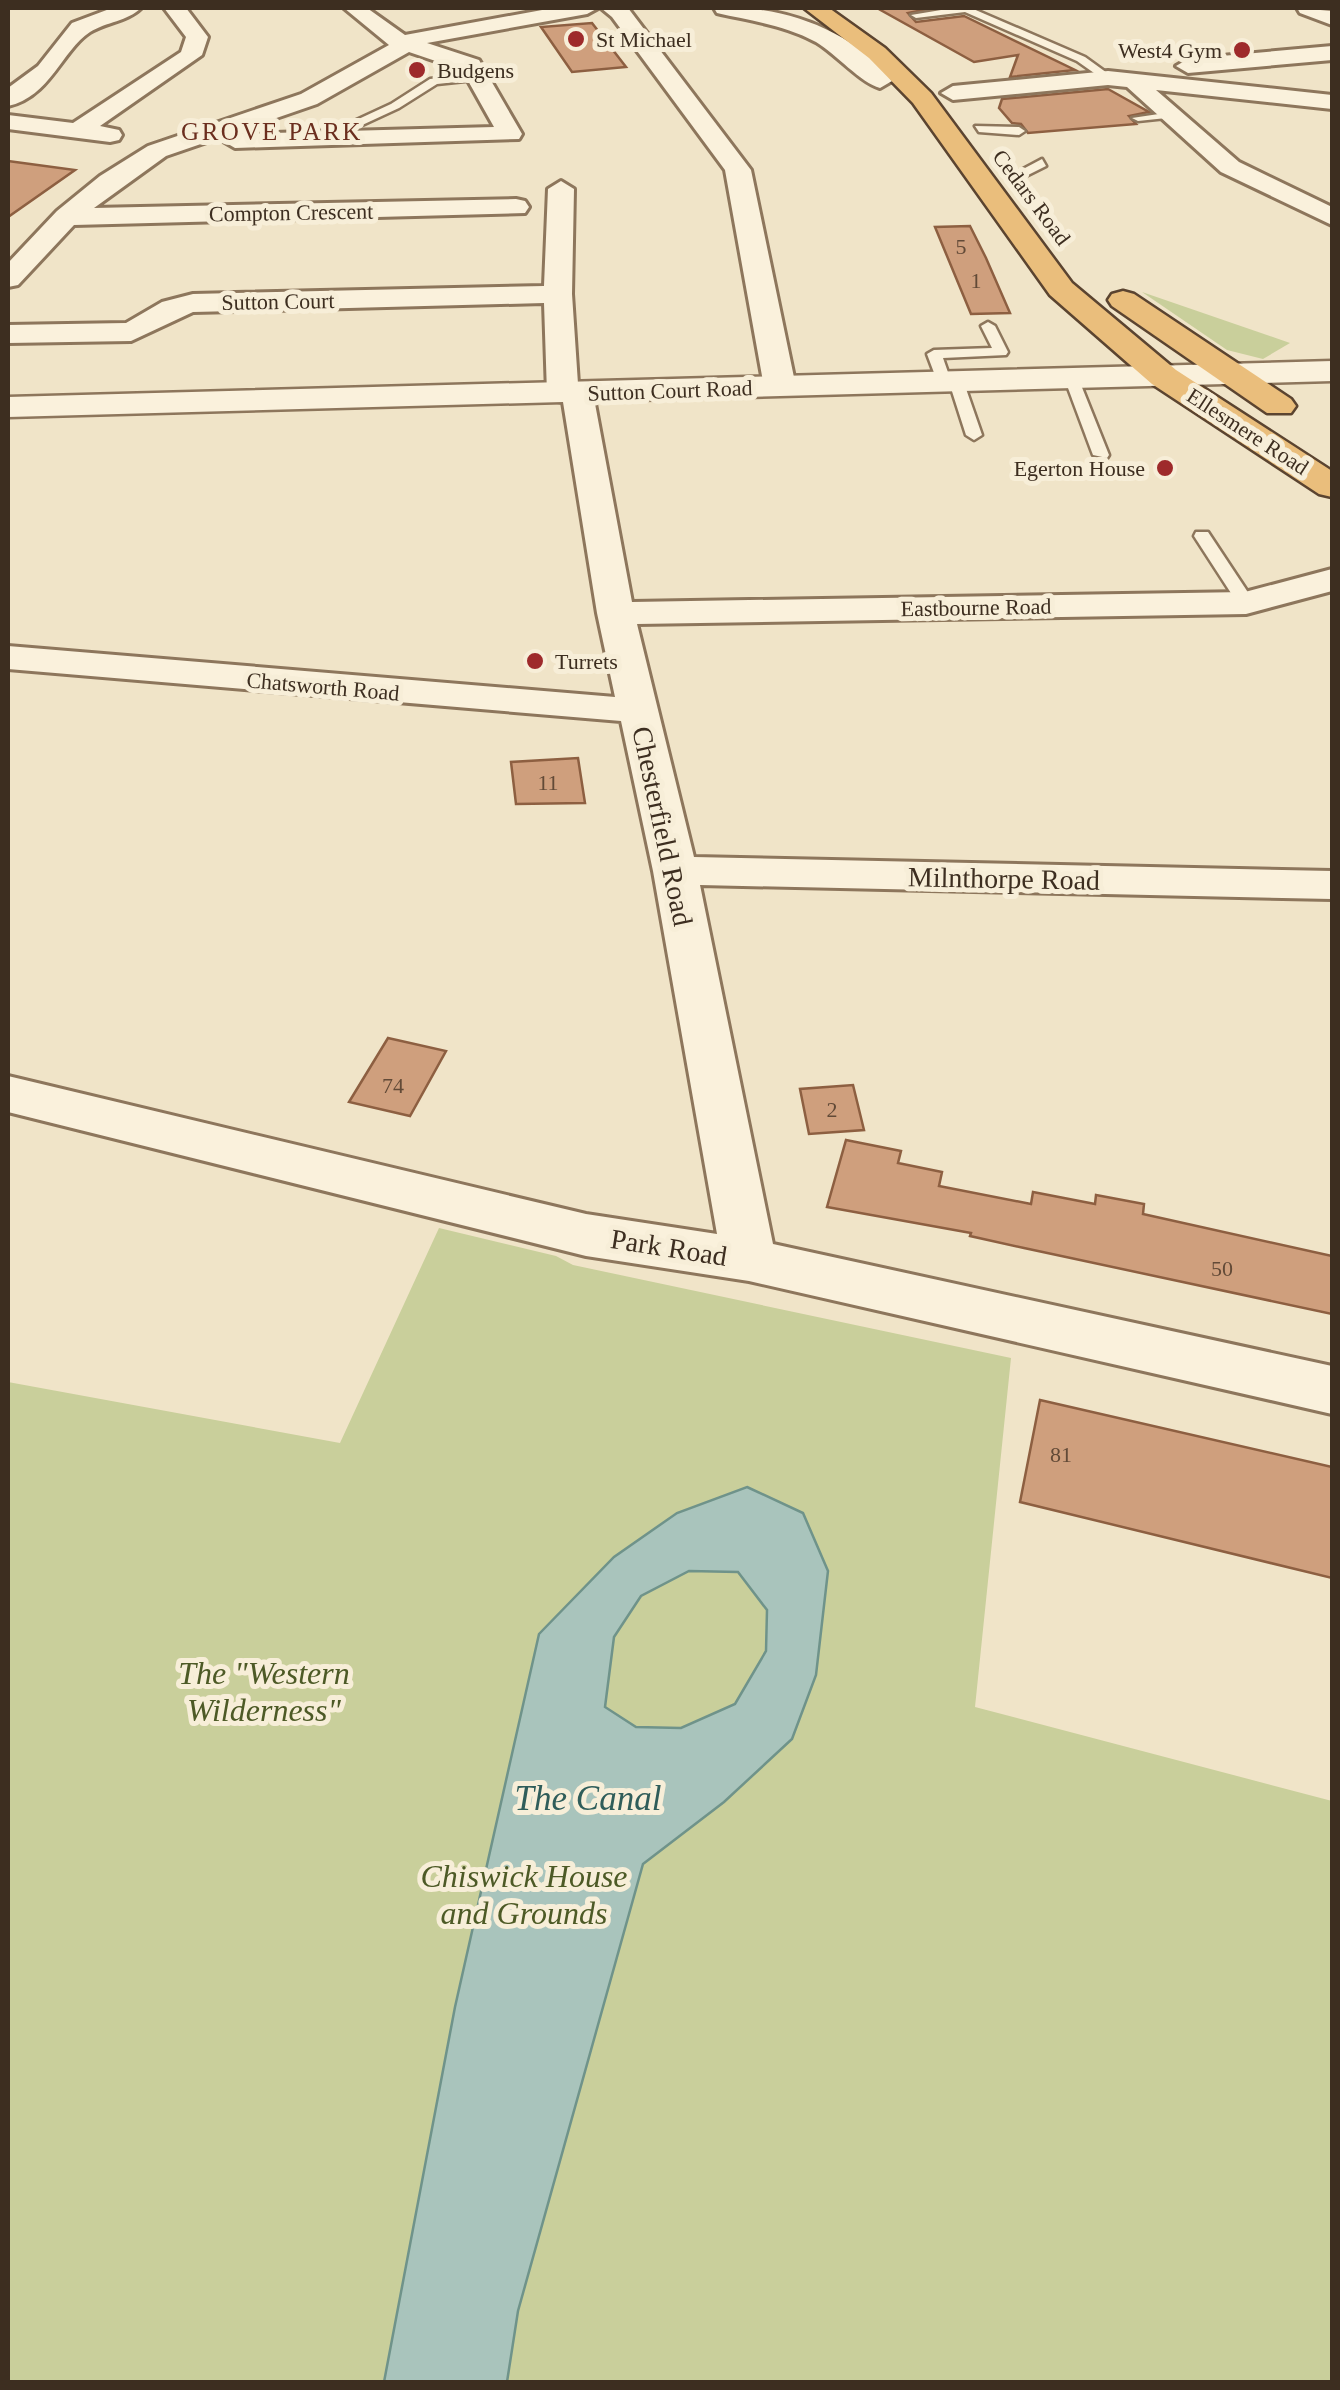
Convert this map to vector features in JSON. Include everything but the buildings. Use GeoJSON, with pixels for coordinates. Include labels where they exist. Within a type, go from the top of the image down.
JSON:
{"type":"FeatureCollection","features":[{"type":"Feature","properties":{"kind":"highway","name":"Cedars Road"},"geometry":{"type":"LineString","coordinates":[[816,8],[877,52],[922,98],[1061,289],[1164,377]]}},
{"type":"Feature","properties":{"kind":"highway","name":"Cedars Road"},"geometry":{"type":"LineString","coordinates":[[846,8],[908,52],[953,93],[1021,183]]}},
{"type":"Feature","properties":{"kind":"highway"},"geometry":{"type":"LineString","coordinates":[[1096,277],[1230,375]]}},
{"type":"Feature","properties":{"kind":"highway","name":"Ellesmere Road"},"geometry":{"type":"LineString","coordinates":[[1230,375],[1308,425]]}},
{"type":"Feature","properties":{"kind":"highway","name":"Ellesmere Road"},"geometry":{"type":"LineString","coordinates":[[1164,377],[1332,486]]}},
{"type":"Feature","properties":{"kind":"street"},"geometry":{"type":"LineString","coordinates":[[8,99],[46,71],[80,28],[130,8]]}},
{"type":"Feature","properties":{"kind":"street"},"geometry":{"type":"LineString","coordinates":[[77,130],[191,55],[197,37],[175,8]]}},
{"type":"Feature","properties":{"kind":"street"},"geometry":{"type":"LineString","coordinates":[[204,135],[242,141],[510,134],[480,77],[466,62],[405,43],[354,8]]}},
{"type":"Feature","properties":{"kind":"street"},"geometry":{"type":"LineString","coordinates":[[8,279],[67,217],[132,166],[170,146],[308,100],[405,43],[455,29],[588,8]]}},
{"type":"Feature","properties":{"kind":"street"},"geometry":{"type":"LineString","coordinates":[[611,8],[620,12],[738,170],[780,386]]}},
{"type":"Feature","properties":{"kind":"street"},"geometry":{"type":"LineString","coordinates":[[726,8],[771,15],[809,28],[845,50],[880,81]]}},
{"type":"Feature","properties":{"kind":"street"},"geometry":{"type":"LineString","coordinates":[[1308,8],[1332,19]]}},
{"type":"Feature","properties":{"kind":"street"},"geometry":{"type":"LineString","coordinates":[[1134,79],[1165,68],[1332,53]]}},
{"type":"Feature","properties":{"kind":"street"},"geometry":{"type":"LineString","coordinates":[[953,93],[1108,78],[1332,102]]}},
{"type":"Feature","properties":{"kind":"street"},"geometry":{"type":"LineString","coordinates":[[1134,79],[1138,88],[1230,167],[1332,218]]}},
{"type":"Feature","properties":{"kind":"street"},"geometry":{"type":"LineString","coordinates":[[8,122],[170,146]]}},
{"type":"Feature","properties":{"kind":"street","name":"Chesterfield Road"},"geometry":{"type":"LineString","coordinates":[[561,189],[558,294],[570,393],[675,871],[749,1260]]}},
{"type":"Feature","properties":{"kind":"street","name":"Compton Crescent"},"geometry":{"type":"LineString","coordinates":[[67,217],[516,207]]}},
{"type":"Feature","properties":{"kind":"street","name":"Sutton Court"},"geometry":{"type":"LineString","coordinates":[[8,334],[131,332],[164,308],[193,303],[558,294]]}},
{"type":"Feature","properties":{"kind":"street","name":"Sutton Court Road"},"geometry":{"type":"LineString","coordinates":[[8,407],[1332,372]]}},
{"type":"Feature","properties":{"kind":"street","name":"Eastbourne Road"},"geometry":{"type":"LineString","coordinates":[[616,613],[1246,602],[1332,580]]}},
{"type":"Feature","properties":{"kind":"street","name":"Chatsworth Road"},"geometry":{"type":"LineString","coordinates":[[8,658],[638,711]]}},
{"type":"Feature","properties":{"kind":"street","name":"Milnthorpe Road"},"geometry":{"type":"LineString","coordinates":[[675,871],[1332,885]]}},
{"type":"Feature","properties":{"kind":"street","name":"Park Road"},"geometry":{"type":"LineString","coordinates":[[8,1094],[586,1235],[749,1260],[1332,1390]]}},
{"type":"Feature","properties":{"kind":"lane"},"geometry":{"type":"LineString","coordinates":[[916,16],[966,9],[1081,59],[1108,78]]}},
{"type":"Feature","properties":{"kind":"lane"},"geometry":{"type":"LineString","coordinates":[[335,140],[341,131],[395,106],[434,80],[480,77]]}},
{"type":"Feature","properties":{"kind":"lane"},"geometry":{"type":"LineString","coordinates":[[1138,118],[1172,115]]}},
{"type":"Feature","properties":{"kind":"lane"},"geometry":{"type":"LineString","coordinates":[[979,128],[1019,132]]}},
{"type":"Feature","properties":{"kind":"lane"},"geometry":{"type":"LineString","coordinates":[[1021,183],[1042,163]]}},
{"type":"Feature","properties":{"kind":"lane"},"geometry":{"type":"LineString","coordinates":[[974,434],[934,354],[1000,352],[988,326]]}},
{"type":"Feature","properties":{"kind":"lane"},"geometry":{"type":"LineString","coordinates":[[1072,380],[1101,454]]}},
{"type":"Feature","properties":{"kind":"lane"},"geometry":{"type":"LineString","coordinates":[[1202,536],[1246,602]]}},
{"type":"Feature","properties":{"kind":"green space"},"geometry":{"type":"Polygon","coordinates":[[[1142,292],[1290,343],[1263,359],[1227,350],[1142,292]]]}},
{"type":"Feature","properties":{"kind":"green space","name":"Chiswick House and Grounds"},"geometry":{"type":"Polygon","coordinates":[[[439,1228],[556,1256],[573,1265],[1011,1358],[975,1707],[1332,1801],[1332,2382],[8,2382],[8,1382],[340,1443],[439,1228]]]}},
{"type":"Feature","properties":{"kind":"water","name":"The Canal"},"geometry":{"type":"Polygon","coordinates":[[[747,1487],[803,1513],[828,1571],[816,1675],[792,1739],[724,1802],[643,1864],[518,2311],[507,2382],[384,2382],[455,2007],[539,1634],[614,1557],[677,1513],[747,1487]],[[689,1571],[641,1596],[614,1637],[605,1707],[636,1727],[681,1728],[735,1704],[766,1651],[767,1610],[738,1572],[689,1571]]]}},
{"type":"Feature","properties":{"kind":"place","name":"St Michael"},"geometry":{"type":"Point","coordinates":[576,39]}},
{"type":"Feature","properties":{"kind":"place","name":"West4 Gym"},"geometry":{"type":"Point","coordinates":[1242,50]}},
{"type":"Feature","properties":{"kind":"place","name":"Budgens"},"geometry":{"type":"Point","coordinates":[417,70]}},
{"type":"Feature","properties":{"kind":"place","name":"Egerton House"},"geometry":{"type":"Point","coordinates":[1165,468]}},
{"type":"Feature","properties":{"kind":"place","name":"Turrets"},"geometry":{"type":"Point","coordinates":[535,661]}},
{"type":"Feature","properties":{"kind":"district","name":"GROVE PARK"},"geometry":{"type":"Point","coordinates":[272,131]}},
{"type":"Feature","properties":{"kind":"park label","name":"The \"Western Wilderness\""},"geometry":{"type":"Point","coordinates":[264,1692]}}]}
